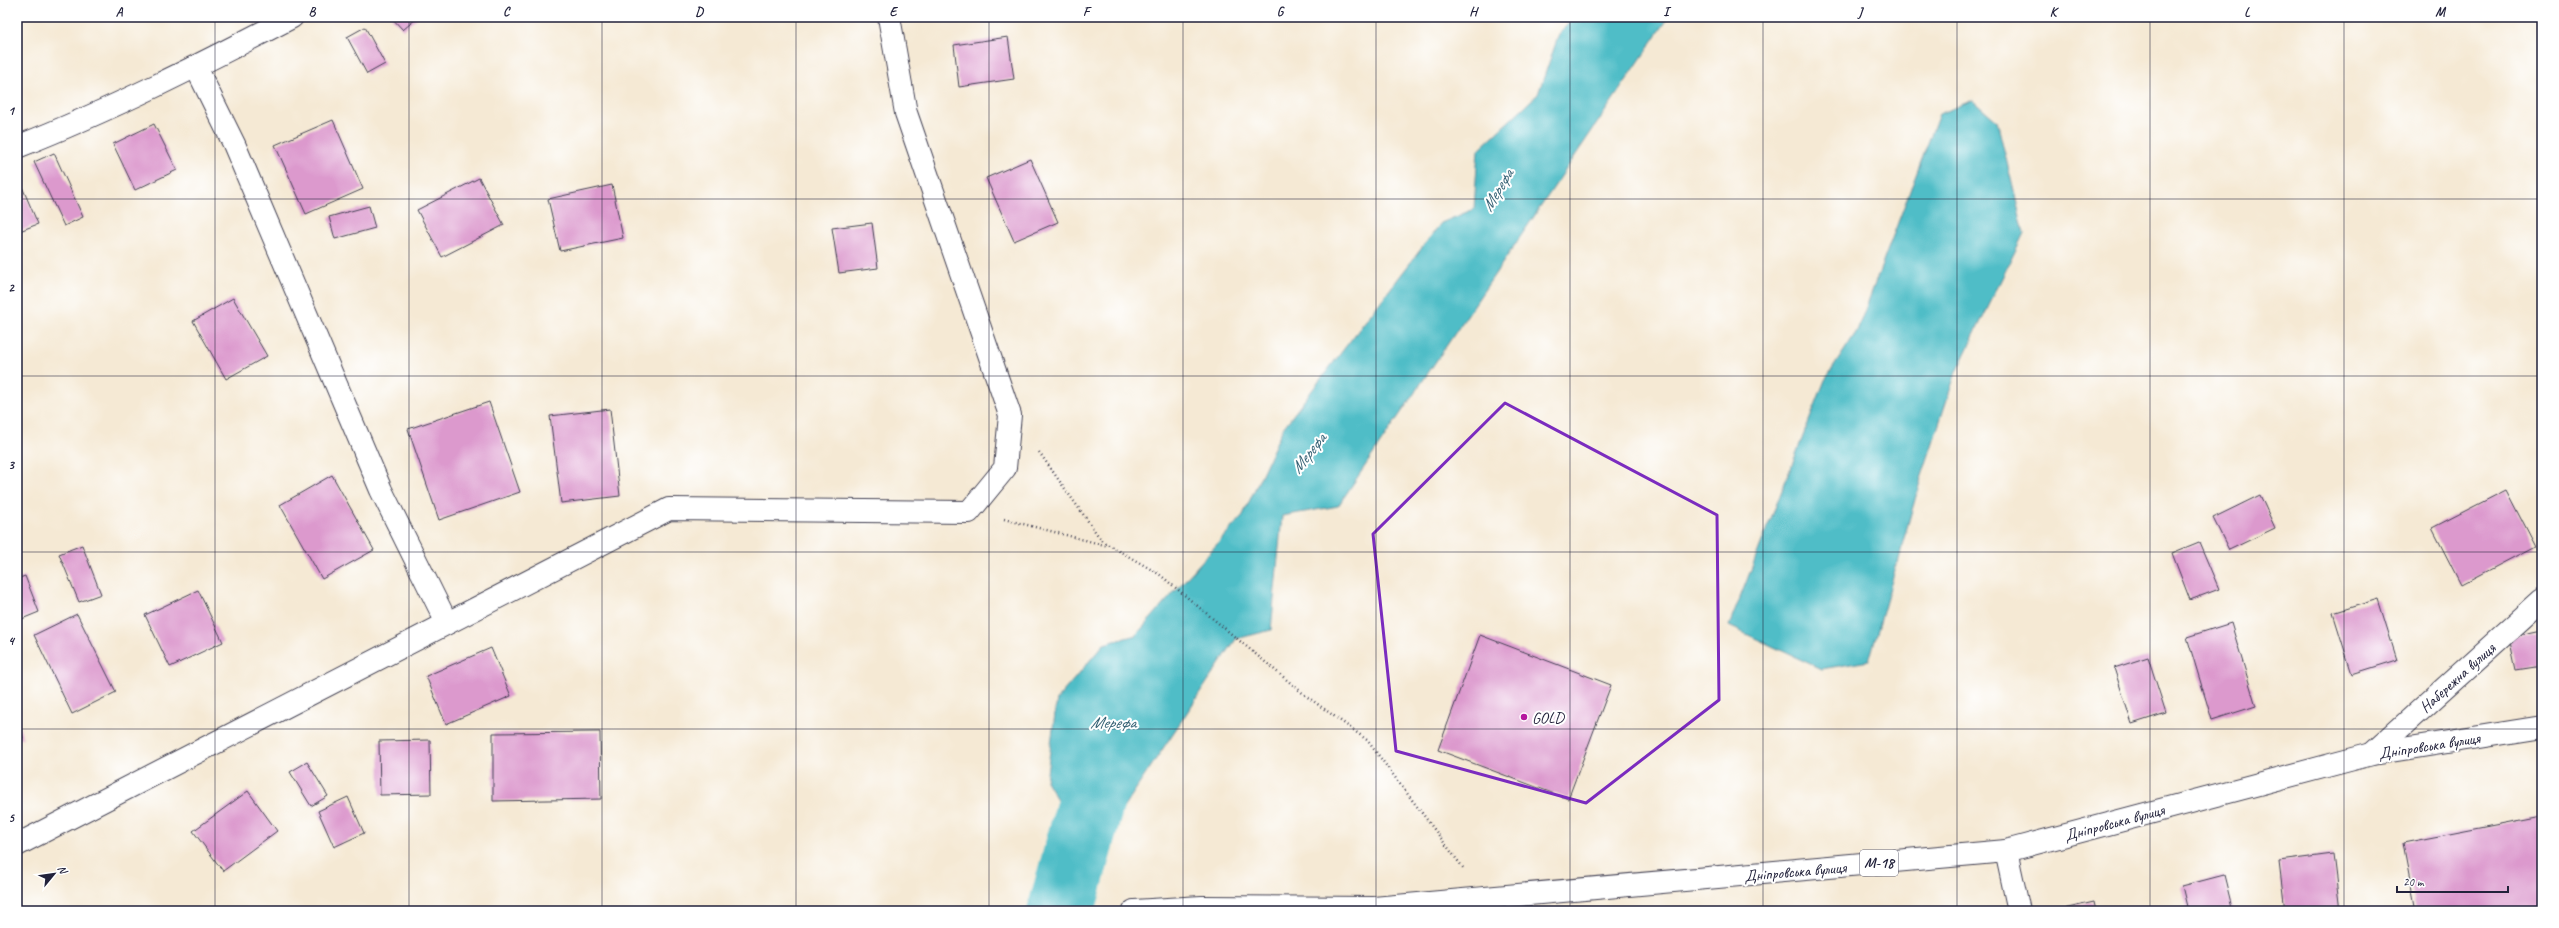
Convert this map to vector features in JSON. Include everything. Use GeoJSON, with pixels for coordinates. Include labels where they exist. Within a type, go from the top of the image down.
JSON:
{"type":"FeatureCollection","features":[{"type":"Feature","properties":{"kind":"main road"},"geometry":{"type":"LineString","coordinates":[[17,147],[69,127],[196,67],[292,17]]}},
{"type":"Feature","properties":{"kind":"main road"},"geometry":{"type":"LineString","coordinates":[[17,845],[669,508],[969,512],[1005,468],[1010,415],[906,113],[889,17]]}},
{"type":"Feature","properties":{"kind":"main road"},"geometry":{"type":"LineString","coordinates":[[196,67],[237,151],[381,490],[447,623]]}},
{"type":"Feature","properties":{"kind":"main road","name":"Набережна вулиця"},"geometry":{"type":"LineString","coordinates":[[2372,754],[2542,600]]}},
{"type":"Feature","properties":{"kind":"main road","name":"Дніпровська вулиця"},"geometry":{"type":"LineString","coordinates":[[1134,911],[1202,907],[1374,908],[2006,851],[2372,754],[2542,727]]}},
{"type":"Feature","properties":{"kind":"main road"},"geometry":{"type":"LineString","coordinates":[[2006,851],[2019,911]]}},
{"type":"Feature","properties":{"kind":"path"},"geometry":{"type":"LineString","coordinates":[[1010,415],[1059,478],[1102,541],[1159,574],[1305,695],[1367,740],[1486,898]]}},
{"type":"Feature","properties":{"kind":"path"},"geometry":{"type":"LineString","coordinates":[[969,512],[1113,547]]}},
{"type":"Feature","properties":{"kind":"highlighted area"},"geometry":{"type":"Polygon","coordinates":[[[1505,403],[1717,515],[1719,700],[1586,803],[1396,751],[1373,534],[1505,403]]]}},
{"type":"Feature","properties":{"kind":"water","name":"Мерефа"},"geometry":{"type":"Polygon","coordinates":[[[1574,17],[1669,17],[1338,506],[1282,516],[1271,630],[1236,639],[1120,813],[1081,840],[1046,781],[1057,699],[1104,644],[1136,635],[1243,515],[1283,428],[1441,223],[1474,209],[1478,150],[1538,94],[1559,34],[1574,17]]]}},
{"type":"Feature","properties":{"kind":"water"},"geometry":{"type":"Polygon","coordinates":[[[1973,100],[1997,121],[2024,233],[1956,372],[1920,482],[1869,661],[1821,669],[1729,626],[1825,380],[1857,331],[1939,114],[1973,100]]]}},
{"type":"Feature","properties":{"kind":"building"},"geometry":{"type":"Polygon","coordinates":[[[391,17],[418,17],[403,30],[391,17]]]}},
{"type":"Feature","properties":{"kind":"building"},"geometry":{"type":"Polygon","coordinates":[[[365,27],[385,64],[367,74],[347,37],[365,27]]]}},
{"type":"Feature","properties":{"kind":"building"},"geometry":{"type":"Polygon","coordinates":[[[1008,37],[1014,79],[959,87],[954,45],[1008,37]]]}},
{"type":"Feature","properties":{"kind":"building"},"geometry":{"type":"Polygon","coordinates":[[[333,120],[363,189],[306,214],[275,145],[333,120]]]}},
{"type":"Feature","properties":{"kind":"building"},"geometry":{"type":"Polygon","coordinates":[[[154,124],[177,170],[135,190],[113,144],[154,124]]]}},
{"type":"Feature","properties":{"kind":"building"},"geometry":{"type":"Polygon","coordinates":[[[54,153],[83,217],[64,226],[34,162],[54,153]]]}},
{"type":"Feature","properties":{"kind":"building"},"geometry":{"type":"Polygon","coordinates":[[[1030,159],[1058,222],[1014,241],[986,178],[1030,159]]]}},
{"type":"Feature","properties":{"kind":"building"},"geometry":{"type":"Polygon","coordinates":[[[479,178],[504,225],[442,257],[417,210],[479,178]]]}},
{"type":"Feature","properties":{"kind":"building"},"geometry":{"type":"Polygon","coordinates":[[[20,182],[38,224],[17,232],[17,183],[20,182]]]}},
{"type":"Feature","properties":{"kind":"building"},"geometry":{"type":"Polygon","coordinates":[[[612,185],[623,238],[560,251],[548,199],[612,185]]]}},
{"type":"Feature","properties":{"kind":"building"},"geometry":{"type":"Polygon","coordinates":[[[369,206],[375,228],[335,239],[329,217],[369,206]]]}},
{"type":"Feature","properties":{"kind":"building"},"geometry":{"type":"Polygon","coordinates":[[[872,223],[878,268],[839,273],[832,228],[872,223]]]}},
{"type":"Feature","properties":{"kind":"building"},"geometry":{"type":"Polygon","coordinates":[[[233,298],[267,356],[226,379],[193,321],[233,298]]]}},
{"type":"Feature","properties":{"kind":"building"},"geometry":{"type":"Polygon","coordinates":[[[489,402],[520,492],[439,520],[408,429],[489,402]]]}},
{"type":"Feature","properties":{"kind":"building"},"geometry":{"type":"Polygon","coordinates":[[[610,409],[620,496],[561,503],[550,416],[610,409]]]}},
{"type":"Feature","properties":{"kind":"building"},"geometry":{"type":"Polygon","coordinates":[[[332,475],[374,550],[322,579],[280,505],[332,475]]]}},
{"type":"Feature","properties":{"kind":"building"},"geometry":{"type":"Polygon","coordinates":[[[2506,490],[2535,546],[2461,585],[2432,528],[2506,490]]]}},
{"type":"Feature","properties":{"kind":"building"},"geometry":{"type":"Polygon","coordinates":[[[2260,495],[2275,528],[2229,550],[2213,518],[2260,495]]]}},
{"type":"Feature","properties":{"kind":"building"},"geometry":{"type":"Polygon","coordinates":[[[2199,542],[2219,589],[2190,600],[2172,553],[2199,542]]]}},
{"type":"Feature","properties":{"kind":"building"},"geometry":{"type":"Polygon","coordinates":[[[82,545],[101,594],[79,602],[59,554],[82,545]]]}},
{"type":"Feature","properties":{"kind":"building"},"geometry":{"type":"Polygon","coordinates":[[[25,576],[39,612],[17,621],[17,579],[25,576]]]}},
{"type":"Feature","properties":{"kind":"building"},"geometry":{"type":"Polygon","coordinates":[[[198,590],[223,642],[170,667],[145,615],[198,590]]]}},
{"type":"Feature","properties":{"kind":"building"},"geometry":{"type":"Polygon","coordinates":[[[2378,599],[2397,660],[2352,674],[2333,613],[2378,599]]]}},
{"type":"Feature","properties":{"kind":"building"},"geometry":{"type":"Polygon","coordinates":[[[77,614],[116,692],[72,714],[34,635],[77,614]]]}},
{"type":"Feature","properties":{"kind":"building"},"geometry":{"type":"Polygon","coordinates":[[[2231,623],[2256,706],[2212,720],[2187,637],[2231,623]]]}},
{"type":"Feature","properties":{"kind":"building"},"geometry":{"type":"Polygon","coordinates":[[[2542,630],[2542,666],[2516,670],[2509,637],[2542,630]]]}},
{"type":"Feature","properties":{"kind":"building","name":"GOLD"},"geometry":{"type":"Polygon","coordinates":[[[1480,635],[1611,685],[1568,799],[1438,750],[1480,635]]]}},
{"type":"Feature","properties":{"kind":"building"},"geometry":{"type":"Polygon","coordinates":[[[491,648],[511,696],[446,724],[426,676],[491,648]]]}},
{"type":"Feature","properties":{"kind":"building"},"geometry":{"type":"Polygon","coordinates":[[[2148,657],[2166,713],[2132,724],[2114,668],[2148,657]]]}},
{"type":"Feature","properties":{"kind":"building"},"geometry":{"type":"Polygon","coordinates":[[[17,722],[23,738],[17,740],[17,722]]]}},
{"type":"Feature","properties":{"kind":"building"},"geometry":{"type":"Polygon","coordinates":[[[600,732],[601,799],[493,801],[493,733],[600,732]]]}},
{"type":"Feature","properties":{"kind":"building"},"geometry":{"type":"Polygon","coordinates":[[[430,740],[431,794],[380,795],[379,741],[430,740]]]}},
{"type":"Feature","properties":{"kind":"building"},"geometry":{"type":"Polygon","coordinates":[[[307,762],[328,796],[311,806],[290,772],[307,762]]]}},
{"type":"Feature","properties":{"kind":"building"},"geometry":{"type":"Polygon","coordinates":[[[248,791],[277,831],[223,871],[193,831],[248,791]]]}},
{"type":"Feature","properties":{"kind":"building"},"geometry":{"type":"Polygon","coordinates":[[[348,797],[364,833],[334,847],[318,811],[348,797]]]}},
{"type":"Feature","properties":{"kind":"building"},"geometry":{"type":"Polygon","coordinates":[[[2542,816],[2542,911],[2416,911],[2403,843],[2542,816]]]}},
{"type":"Feature","properties":{"kind":"building"},"geometry":{"type":"Polygon","coordinates":[[[2333,854],[2340,911],[2285,911],[2279,861],[2333,854]]]}},
{"type":"Feature","properties":{"kind":"building"},"geometry":{"type":"Polygon","coordinates":[[[2224,875],[2233,911],[2188,911],[2182,886],[2224,875]]]}},
{"type":"Feature","properties":{"kind":"building"},"geometry":{"type":"Polygon","coordinates":[[[2094,902],[2096,911],[2059,910],[2094,902]]]}},
{"type":"Feature","properties":{"kind":"waterway","name":"Мерефа"},"geometry":{"type":"LineString","coordinates":[[1061,911],[1105,750]]}},
{"type":"Feature","properties":{"kind":"place","name":"GOLD"},"geometry":{"type":"Point","coordinates":[1524,717]}}]}
